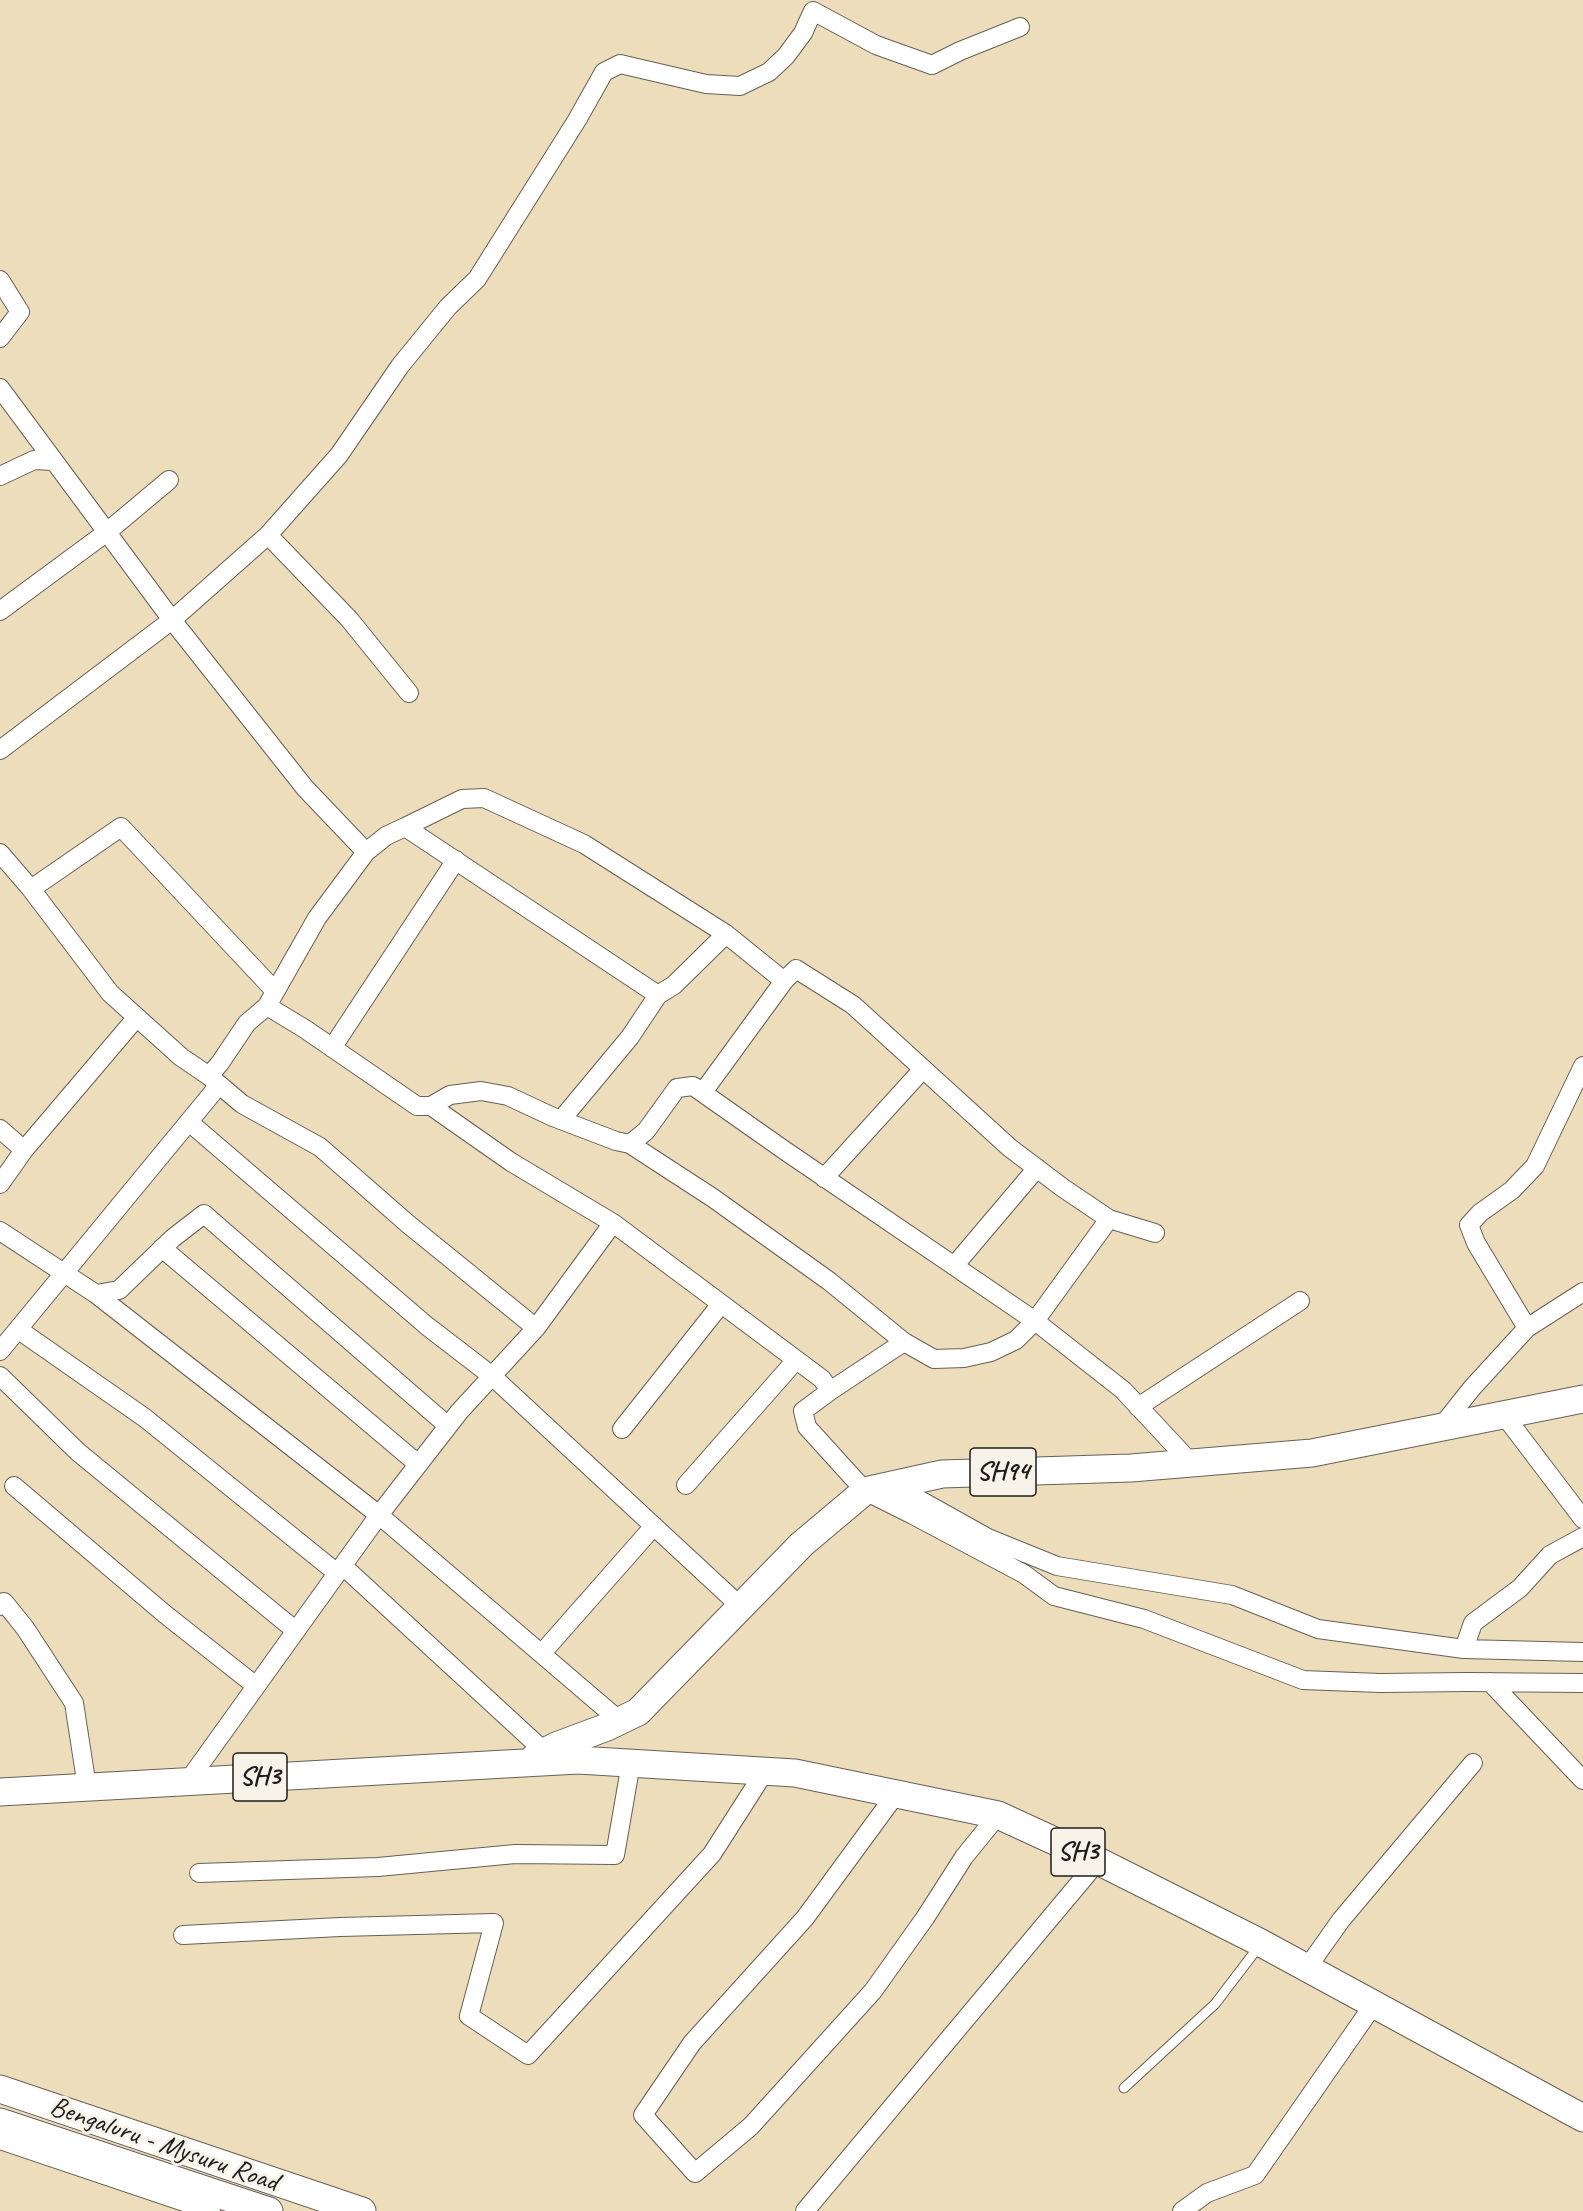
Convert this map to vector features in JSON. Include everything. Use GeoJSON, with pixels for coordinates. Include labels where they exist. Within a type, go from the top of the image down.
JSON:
{"type":"FeatureCollection","features":[{"type":"Feature","properties":{"kind":"main road","name":"SH94"},"geometry":{"type":"LineString","coordinates":[[520,1763],[638,1712],[802,1544],[865,1491],[942,1474],[1131,1468],[1312,1453],[1583,1399]]}},
{"type":"Feature","properties":{"kind":"main road","name":"SH3"},"geometry":{"type":"LineString","coordinates":[[0,1792],[578,1760],[795,1773],[998,1815],[1098,1861],[1261,1943],[1583,2118]]}},
{"type":"Feature","properties":{"kind":"main road","name":"Bengaluru - Mysuru Road"},"geometry":{"type":"LineString","coordinates":[[0,2089],[362,2211]]}},
{"type":"Feature","properties":{"kind":"main road","name":"Bengaluru - Mysuru Road"},"geometry":{"type":"LineString","coordinates":[[0,2122],[269,2211]]}},
{"type":"Feature","properties":{"kind":"street"},"geometry":{"type":"LineString","coordinates":[[0,750],[172,620],[268,536],[339,455],[400,366],[448,307],[477,279],[577,120],[604,72],[620,63],[706,84],[740,86],[769,72],[786,56],[803,33],[813,11],[876,45],[932,65],[1020,27]]}},
{"type":"Feature","properties":{"kind":"street"},"geometry":{"type":"LineString","coordinates":[[0,280],[20,312],[0,338]]}},
{"type":"Feature","properties":{"kind":"street"},"geometry":{"type":"LineString","coordinates":[[0,388],[172,620],[305,788],[366,852]]}},
{"type":"Feature","properties":{"kind":"street"},"geometry":{"type":"LineString","coordinates":[[0,476],[34,460],[54,461]]}},
{"type":"Feature","properties":{"kind":"street"},"geometry":{"type":"LineString","coordinates":[[0,611],[170,480]]}},
{"type":"Feature","properties":{"kind":"street"},"geometry":{"type":"LineString","coordinates":[[268,536],[349,619],[409,693]]}},
{"type":"Feature","properties":{"kind":"street"},"geometry":{"type":"LineString","coordinates":[[0,1351],[189,1122],[214,1080],[220,1063],[247,1023],[271,999],[317,918],[366,852],[386,836],[462,799],[484,798],[584,844],[726,934],[784,981]]}},
{"type":"Feature","properties":{"kind":"street"},"geometry":{"type":"LineString","coordinates":[[31,890],[121,826],[271,999],[332,1048],[417,1106],[431,1106],[450,1095],[481,1091],[508,1096],[561,1120],[630,1144],[713,1198],[829,1281],[904,1341],[934,1359],[964,1358],[992,1352],[1016,1340],[1035,1321],[1109,1219]]}},
{"type":"Feature","properties":{"kind":"street"},"geometry":{"type":"LineString","coordinates":[[405,827],[658,995]]}},
{"type":"Feature","properties":{"kind":"street"},"geometry":{"type":"LineString","coordinates":[[0,853],[110,993],[181,1057],[214,1080],[242,1104],[320,1147],[408,1224],[536,1328]]}},
{"type":"Feature","properties":{"kind":"street"},"geometry":{"type":"LineString","coordinates":[[332,1048],[456,860]]}},
{"type":"Feature","properties":{"kind":"street"},"geometry":{"type":"LineString","coordinates":[[561,1120],[630,1037],[658,995],[674,985],[726,934]]}},
{"type":"Feature","properties":{"kind":"street"},"geometry":{"type":"LineString","coordinates":[[703,1092],[784,981],[796,969],[853,1005],[1010,1148],[1037,1168],[1109,1219],[1155,1233]]}},
{"type":"Feature","properties":{"kind":"street"},"geometry":{"type":"LineString","coordinates":[[0,1184],[24,1150],[137,1017]]}},
{"type":"Feature","properties":{"kind":"street"},"geometry":{"type":"LineString","coordinates":[[1527,1328],[1482,1253],[1469,1225],[1480,1213],[1512,1190],[1535,1166],[1583,1066]]}},
{"type":"Feature","properties":{"kind":"street"},"geometry":{"type":"LineString","coordinates":[[824,1178],[923,1069]]}},
{"type":"Feature","properties":{"kind":"street"},"geometry":{"type":"LineString","coordinates":[[630,1144],[646,1131],[677,1088],[693,1086],[1035,1321],[1123,1390],[1191,1463]]}},
{"type":"Feature","properties":{"kind":"street"},"geometry":{"type":"LineString","coordinates":[[431,1106],[510,1162],[613,1223],[822,1379],[830,1391]]}},
{"type":"Feature","properties":{"kind":"street"},"geometry":{"type":"LineString","coordinates":[[189,1122],[427,1326],[492,1376],[740,1606]]}},
{"type":"Feature","properties":{"kind":"street"},"geometry":{"type":"LineString","coordinates":[[0,1129],[24,1150]]}},
{"type":"Feature","properties":{"kind":"street"},"geometry":{"type":"LineString","coordinates":[[954,1266],[1037,1168]]}},
{"type":"Feature","properties":{"kind":"street"},"geometry":{"type":"LineString","coordinates":[[96,1294],[119,1290],[162,1248],[204,1214],[448,1426]]}},
{"type":"Feature","properties":{"kind":"street"},"geometry":{"type":"LineString","coordinates":[[188,1781],[379,1515],[448,1426],[536,1328],[613,1223]]}},
{"type":"Feature","properties":{"kind":"street"},"geometry":{"type":"LineString","coordinates":[[0,1232],[96,1294],[379,1515],[620,1721]]}},
{"type":"Feature","properties":{"kind":"street"},"geometry":{"type":"LineString","coordinates":[[162,1248],[418,1464]]}},
{"type":"Feature","properties":{"kind":"street"},"geometry":{"type":"LineString","coordinates":[[1441,1427],[1472,1388],[1527,1328],[1583,1292]]}},
{"type":"Feature","properties":{"kind":"street"},"geometry":{"type":"LineString","coordinates":[[1138,1407],[1300,1301]]}},
{"type":"Feature","properties":{"kind":"street"},"geometry":{"type":"LineString","coordinates":[[622,1429],[721,1304]]}},
{"type":"Feature","properties":{"kind":"street"},"geometry":{"type":"LineString","coordinates":[[18,1330],[145,1419],[340,1569],[545,1752]]}},
{"type":"Feature","properties":{"kind":"street"},"geometry":{"type":"LineString","coordinates":[[904,1341],[803,1411],[807,1427],[865,1491],[1024,1574],[1054,1596],[1144,1619],[1303,1680],[1380,1683],[1583,1683]]}},
{"type":"Feature","properties":{"kind":"street"},"geometry":{"type":"LineString","coordinates":[[686,1485],[796,1360]]}},
{"type":"Feature","properties":{"kind":"street"},"geometry":{"type":"LineString","coordinates":[[0,1376],[78,1452],[296,1631]]}},
{"type":"Feature","properties":{"kind":"street"},"geometry":{"type":"LineString","coordinates":[[1503,1415],[1583,1519]]}},
{"type":"Feature","properties":{"kind":"street"},"geometry":{"type":"LineString","coordinates":[[893,1485],[988,1538],[1057,1566],[1232,1595],[1318,1629],[1464,1649],[1583,1652]]}},
{"type":"Feature","properties":{"kind":"street"},"geometry":{"type":"LineString","coordinates":[[14,1486],[166,1615],[256,1686]]}},
{"type":"Feature","properties":{"kind":"street"},"geometry":{"type":"LineString","coordinates":[[542,1653],[654,1526]]}},
{"type":"Feature","properties":{"kind":"street"},"geometry":{"type":"LineString","coordinates":[[1464,1649],[1473,1623],[1520,1588],[1550,1555],[1583,1537]]}},
{"type":"Feature","properties":{"kind":"street"},"geometry":{"type":"LineString","coordinates":[[0,1606],[4,1602],[25,1628],[74,1702],[87,1787]]}},
{"type":"Feature","properties":{"kind":"street"},"geometry":{"type":"LineString","coordinates":[[1490,1682],[1583,1780]]}},
{"type":"Feature","properties":{"kind":"street"},"geometry":{"type":"LineString","coordinates":[[199,1873],[378,1867],[515,1854],[615,1855],[631,1763]]}},
{"type":"Feature","properties":{"kind":"street"},"geometry":{"type":"LineString","coordinates":[[1307,1968],[1341,1920],[1473,1763]]}},
{"type":"Feature","properties":{"kind":"street"},"geometry":{"type":"LineString","coordinates":[[183,1935],[494,1923],[469,2016],[528,2055],[712,1854],[765,1771]]}},
{"type":"Feature","properties":{"kind":"street"},"geometry":{"type":"LineString","coordinates":[[896,1794],[804,1918],[692,2043],[643,2115],[695,2173],[752,2126],[873,1991],[964,1857],[998,1815]]}},
{"type":"Feature","properties":{"kind":"street"},"geometry":{"type":"LineString","coordinates":[[805,2211],[1098,1861]]}},
{"type":"Feature","properties":{"kind":"street"},"geometry":{"type":"LineString","coordinates":[[1182,2211],[1207,2193],[1254,2175],[1374,2004]]}},
{"type":"Feature","properties":{"kind":"street"},"geometry":{"type":"LineString","coordinates":[[0,2140],[211,2211]]}},
{"type":"Feature","properties":{"kind":"lane"},"geometry":{"type":"LineString","coordinates":[[1124,2088],[1215,2004],[1261,1943]]}}]}
